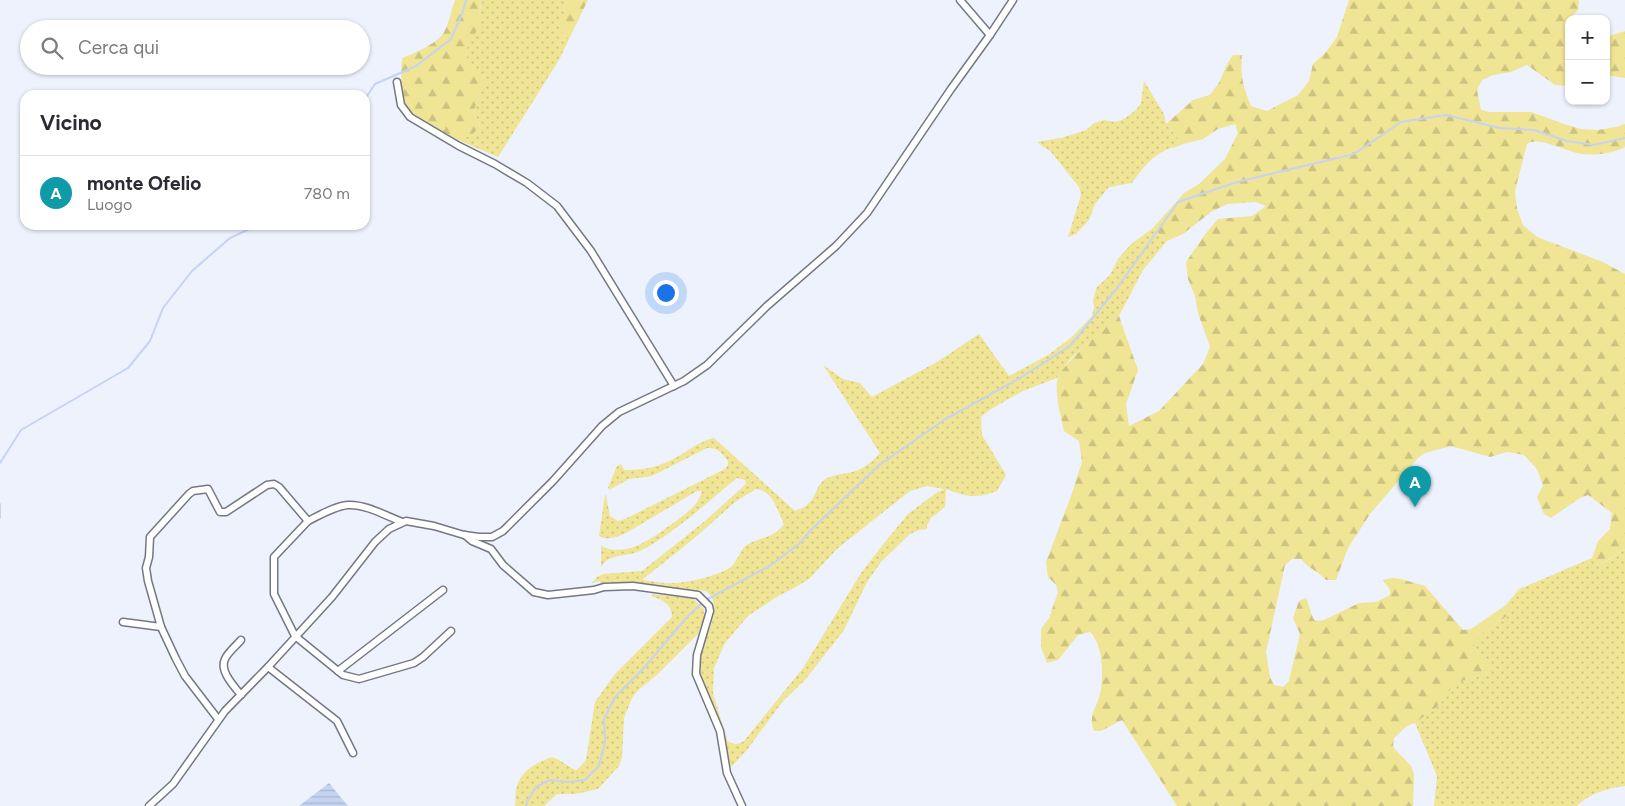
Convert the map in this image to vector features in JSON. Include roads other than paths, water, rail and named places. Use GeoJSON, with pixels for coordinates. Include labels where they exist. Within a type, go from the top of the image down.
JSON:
{"type":"FeatureCollection","features":[{"type":"Feature","properties":{"kind":"street"},"geometry":{"type":"LineString","coordinates":[[960,0],[990,36]]}},
{"type":"Feature","properties":{"kind":"street"},"geometry":{"type":"LineString","coordinates":[[451,631],[414,663],[359,679],[343,674],[295,636],[274,594],[274,557],[308,522],[320,514],[348,506],[361,507],[402,522],[434,526],[464,535],[487,537],[503,531],[602,426],[619,412],[684,382],[707,365],[767,306],[851,232],[867,213],[950,89],[990,36],[1013,0]]}},
{"type":"Feature","properties":{"kind":"street"},"geometry":{"type":"LineString","coordinates":[[397,82],[401,105],[410,117],[519,178],[557,206],[591,251],[674,386]]}},
{"type":"Feature","properties":{"kind":"street"},"geometry":{"type":"LineString","coordinates":[[218,719],[186,676],[161,627],[146,568],[149,557],[150,538],[192,491],[208,489],[220,512],[226,512],[268,485],[274,484],[279,487],[308,522]]}},
{"type":"Feature","properties":{"kind":"street"},"geometry":{"type":"LineString","coordinates":[[149,806],[173,784],[218,719],[332,597],[375,542],[389,529],[402,522]]}},
{"type":"Feature","properties":{"kind":"street"},"geometry":{"type":"LineString","coordinates":[[464,535],[478,544],[491,549],[503,565],[534,592],[548,595],[594,590],[604,587],[634,586],[698,595],[709,606],[710,615],[697,655],[696,674],[720,731],[727,773],[742,806]]}},
{"type":"Feature","properties":{"kind":"street"},"geometry":{"type":"LineString","coordinates":[[338,671],[443,590]]}},
{"type":"Feature","properties":{"kind":"street"},"geometry":{"type":"LineString","coordinates":[[123,622],[161,627]]}},
{"type":"Feature","properties":{"kind":"street"},"geometry":{"type":"LineString","coordinates":[[241,640],[226,657],[224,667],[232,684],[241,695]]}},
{"type":"Feature","properties":{"kind":"street"},"geometry":{"type":"LineString","coordinates":[[268,667],[337,721],[353,753]]}},
{"type":"Feature","properties":{"kind":"water"},"geometry":{"type":"Polygon","coordinates":[[[329,783],[348,806],[299,806],[329,783]]]}},
{"type":"Feature","properties":{"kind":"waterway"},"geometry":{"type":"LineString","coordinates":[[370,92],[375,84],[416,66],[451,39],[466,0]]}},
{"type":"Feature","properties":{"kind":"waterway"},"geometry":{"type":"LineString","coordinates":[[706,600],[771,565],[800,543],[811,530],[878,466],[944,420],[1020,378],[1070,346],[1117,288],[1178,202],[1237,182],[1354,154],[1401,122],[1446,115],[1500,128],[1534,130],[1567,141],[1594,145],[1625,138]]}},
{"type":"Feature","properties":{"kind":"waterway"},"geometry":{"type":"LineString","coordinates":[[0,463],[21,430],[128,368],[150,341],[163,308],[192,271],[230,238],[247,230]]}},
{"type":"Feature","properties":{"kind":"waterway"},"geometry":{"type":"LineString","coordinates":[[0,504],[0,518]]}},
{"type":"Feature","properties":{"kind":"waterway"},"geometry":{"type":"LineString","coordinates":[[526,806],[536,787],[550,780],[568,782],[585,780],[599,766],[605,742],[604,719],[615,697],[702,603]]}},
{"type":"Feature","properties":{"kind":"place","name":"monte Ofelio"},"geometry":{"type":"Point","coordinates":[1415,507]}}]}
